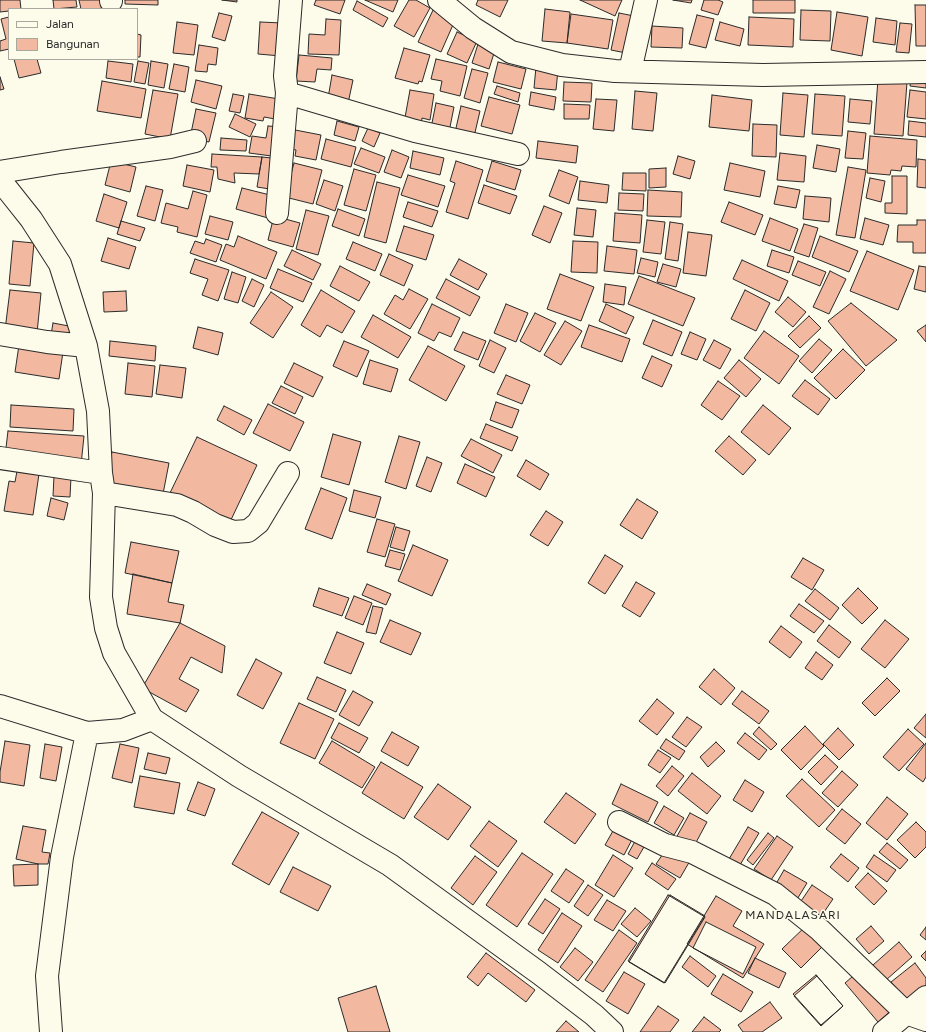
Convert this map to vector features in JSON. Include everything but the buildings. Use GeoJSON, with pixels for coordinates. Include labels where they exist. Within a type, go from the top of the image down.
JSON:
{"type":"FeatureCollection","features":[{"type":"Feature","properties":{"kind":"street"},"geometry":{"type":"LineString","coordinates":[[277,213],[287,93],[285,76],[291,0]]}},
{"type":"Feature","properties":{"kind":"street"},"geometry":{"type":"LineString","coordinates":[[439,0],[474,28],[511,52],[562,65],[630,71],[763,75],[926,72]]}},
{"type":"Feature","properties":{"kind":"street"},"geometry":{"type":"LineString","coordinates":[[630,71],[646,0]]}},
{"type":"Feature","properties":{"kind":"street"},"geometry":{"type":"LineString","coordinates":[[287,93],[416,131],[518,154]]}},
{"type":"Feature","properties":{"kind":"street"},"geometry":{"type":"LineString","coordinates":[[0,172],[170,147],[195,141]]}},
{"type":"Feature","properties":{"kind":"street"},"geometry":{"type":"LineString","coordinates":[[0,180],[31,219],[60,264],[86,346],[98,411],[103,483],[101,597],[106,628],[114,653],[152,719],[239,776],[390,865],[539,973],[594,1015],[612,1032]]}},
{"type":"Feature","properties":{"kind":"street"},"geometry":{"type":"LineString","coordinates":[[0,334],[46,342],[86,346]]}},
{"type":"Feature","properties":{"kind":"street"},"geometry":{"type":"LineString","coordinates":[[0,458],[103,483],[177,505],[215,525],[233,532],[248,531],[258,523],[288,473]]}},
{"type":"Feature","properties":{"kind":"street"},"geometry":{"type":"LineString","coordinates":[[0,706],[87,733],[123,730],[152,719]]}},
{"type":"Feature","properties":{"kind":"street"},"geometry":{"type":"LineString","coordinates":[[51,1032],[47,976],[62,856],[87,733]]}},
{"type":"Feature","properties":{"kind":"street"},"geometry":{"type":"LineString","coordinates":[[619,822],[665,846],[692,852],[776,894],[820,930],[916,1017]]}},
{"type":"Feature","properties":{"kind":"street"},"geometry":{"type":"LineString","coordinates":[[884,1032],[916,1017],[926,997]]}},
{"type":"Feature","properties":{"kind":"district","name":"MANDALASARI"},"geometry":{"type":"Point","coordinates":[793,915]}}]}
